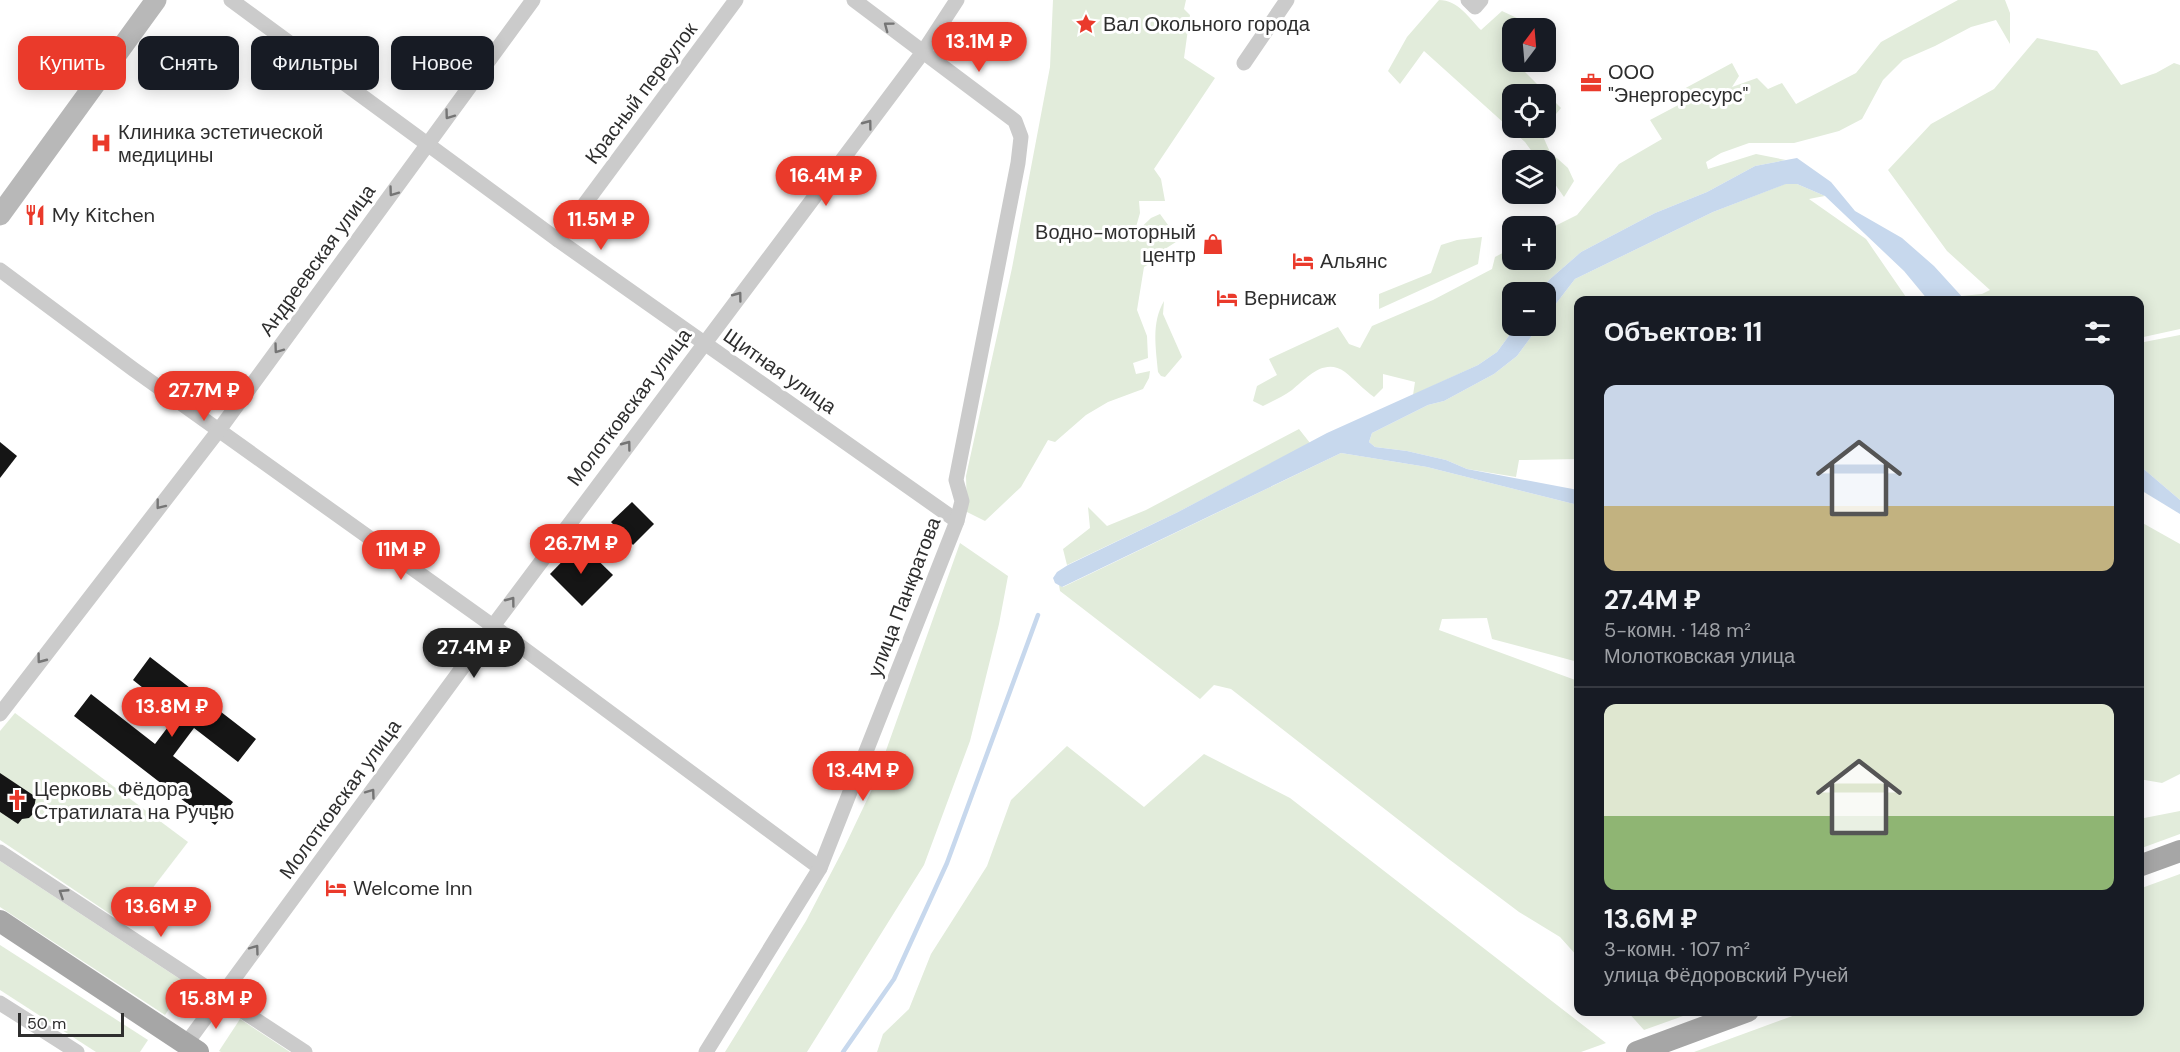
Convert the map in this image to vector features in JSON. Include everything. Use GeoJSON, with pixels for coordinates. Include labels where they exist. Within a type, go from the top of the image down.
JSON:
{"type":"FeatureCollection","features":[{"type":"Feature","properties":{"kind":"main road"},"geometry":{"type":"LineString","coordinates":[[0,215],[156,0]]}},
{"type":"Feature","properties":{"kind":"main road"},"geometry":{"type":"LineString","coordinates":[[2144,864],[2180,851]]}},
{"type":"Feature","properties":{"kind":"main road"},"geometry":{"type":"LineString","coordinates":[[0,921],[188,1049]]}},
{"type":"Feature","properties":{"kind":"main road"},"geometry":{"type":"LineString","coordinates":[[1637,1052],[1734,1016]]}},
{"type":"Feature","properties":{"kind":"street","name":"Щитная улица"},"geometry":{"type":"LineString","coordinates":[[231,0],[558,240],[957,521]]}},
{"type":"Feature","properties":{"kind":"street","name":"Андреевская улица"},"geometry":{"type":"LineString","coordinates":[[0,714],[219,430],[533,0]]}},
{"type":"Feature","properties":{"kind":"street","name":"Красный переулок"},"geometry":{"type":"LineString","coordinates":[[558,240],[736,0]]}},
{"type":"Feature","properties":{"kind":"street"},"geometry":{"type":"LineString","coordinates":[[854,0],[923,52]]}},
{"type":"Feature","properties":{"kind":"street","name":"Молотковская улица"},"geometry":{"type":"LineString","coordinates":[[188,1049],[220,996],[703,343],[923,52],[957,0]]}},
{"type":"Feature","properties":{"kind":"street"},"geometry":{"type":"LineString","coordinates":[[1244,63],[1287,0]]}},
{"type":"Feature","properties":{"kind":"street"},"geometry":{"type":"LineString","coordinates":[[1468,0],[1475,7],[1481,0]]}},
{"type":"Feature","properties":{"kind":"street","name":"улица Панкратова"},"geometry":{"type":"LineString","coordinates":[[706,1052],[820,868],[957,521],[962,501],[956,480],[1018,162],[1021,136],[1015,121],[923,52]]}},
{"type":"Feature","properties":{"kind":"street"},"geometry":{"type":"LineString","coordinates":[[0,270],[493,626],[820,868]]}},
{"type":"Feature","properties":{"kind":"street"},"geometry":{"type":"LineString","coordinates":[[0,852],[305,1052]]}},
{"type":"Feature","properties":{"kind":"street"},"geometry":{"type":"LineString","coordinates":[[0,1003],[77,1052]]}},
{"type":"Feature","properties":{"kind":"green space"},"geometry":{"type":"Polygon","coordinates":[[[1053,0],[1186,0],[1184,9],[1190,15],[1184,58],[1215,78],[1154,169],[1161,179],[1165,201],[1139,201],[1140,213],[1134,234],[1151,218],[1160,214],[1179,240],[1165,249],[1163,263],[1151,263],[1144,267],[1137,310],[1147,336],[1148,358],[1133,363],[1136,374],[1150,371],[1149,378],[1143,389],[1108,402],[1086,415],[1055,442],[1048,440],[1021,487],[985,521],[967,512],[966,476],[1012,268],[1050,67],[1053,0]]]}},
{"type":"Feature","properties":{"kind":"green space"},"geometry":{"type":"Polygon","coordinates":[[[1439,0],[1457,6],[1481,30],[1502,11],[1517,18],[1502,18],[1502,72],[1525,72],[1537,84],[1502,84],[1502,121],[1424,51],[1400,84],[1388,71],[1407,37],[1439,0]]]}},
{"type":"Feature","properties":{"kind":"green space"},"geometry":{"type":"Polygon","coordinates":[[[1958,0],[2005,0],[2010,13],[2010,44],[1996,20],[1971,27],[1903,60],[1883,80],[1862,119],[1839,131],[1794,143],[1749,143],[1721,153],[1706,162],[1708,169],[1756,154],[1786,160],[1755,166],[1707,192],[1655,213],[1581,252],[1548,282],[1502,282],[1502,336],[1509,336],[1497,352],[1478,365],[1413,395],[1415,382],[1383,374],[1383,388],[1374,397],[1345,372],[1337,368],[1323,368],[1263,406],[1253,401],[1257,386],[1277,375],[1269,359],[1338,327],[1349,344],[1360,348],[1372,326],[1433,300],[1492,269],[1495,257],[1502,253],[1502,270],[1556,270],[1556,226],[1577,215],[1619,164],[1662,139],[1650,120],[1684,102],[1680,91],[1732,63],[1739,76],[1732,87],[1757,78],[1768,89],[1782,83],[1796,104],[1856,73],[1881,42],[1958,0]]]}},
{"type":"Feature","properties":{"kind":"green space"},"geometry":{"type":"Polygon","coordinates":[[[2037,38],[2097,51],[2121,85],[2156,73],[2174,63],[2180,65],[2180,329],[2144,337],[2144,296],[1961,296],[1982,294],[1990,290],[1947,251],[1888,170],[1931,124],[1994,89],[2037,38]]]}},
{"type":"Feature","properties":{"kind":"green space"},"geometry":{"type":"Polygon","coordinates":[[[1556,103],[1561,108],[1556,114],[1556,103]]]}},
{"type":"Feature","properties":{"kind":"green space"},"geometry":{"type":"Polygon","coordinates":[[[1521,138],[1544,138],[1549,150],[1531,150],[1521,138]]]}},
{"type":"Feature","properties":{"kind":"green space"},"geometry":{"type":"Polygon","coordinates":[[[1556,157],[1568,168],[1574,181],[1564,197],[1556,186],[1556,157]]]}},
{"type":"Feature","properties":{"kind":"green space"},"geometry":{"type":"Polygon","coordinates":[[[1785,184],[1797,184],[1825,196],[1809,199],[1866,239],[1905,296],[1574,296],[1574,459],[1519,460],[1516,477],[1467,469],[1446,460],[1407,451],[1375,447],[1369,442],[1372,433],[1428,405],[1444,401],[1494,374],[1517,356],[1532,336],[1556,336],[1556,304],[1575,279],[1713,212],[1785,184]]]}},
{"type":"Feature","properties":{"kind":"green space"},"geometry":{"type":"Polygon","coordinates":[[[1482,237],[1478,264],[1379,309],[1379,294],[1431,273],[1441,245],[1457,240],[1482,237]]]}},
{"type":"Feature","properties":{"kind":"green space"},"geometry":{"type":"Polygon","coordinates":[[[1164,301],[1163,314],[1182,357],[1165,377],[1158,372],[1155,336],[1157,318],[1164,301]]]}},
{"type":"Feature","properties":{"kind":"green space"},"geometry":{"type":"Polygon","coordinates":[[[2180,335],[2180,500],[2144,469],[2144,342],[2180,335]]]}},
{"type":"Feature","properties":{"kind":"green space"},"geometry":{"type":"Polygon","coordinates":[[[1299,429],[1310,443],[1178,512],[1067,565],[1063,549],[1090,528],[1088,507],[1107,526],[1146,510],[1299,429]]]}},
{"type":"Feature","properties":{"kind":"green space"},"geometry":{"type":"Polygon","coordinates":[[[1341,453],[1427,467],[1574,504],[1574,661],[1492,639],[1487,618],[1442,619],[1439,630],[1574,680],[1574,953],[1560,937],[1519,912],[1450,860],[1231,689],[1214,685],[1200,699],[1060,591],[1059,585],[1063,587],[1341,453]]]}},
{"type":"Feature","properties":{"kind":"green space"},"geometry":{"type":"Polygon","coordinates":[[[2144,524],[2180,544],[2180,774],[2162,783],[2144,780],[2144,524]]]}},
{"type":"Feature","properties":{"kind":"green space"},"geometry":{"type":"Polygon","coordinates":[[[960,543],[1008,576],[999,624],[970,741],[924,865],[807,1052],[725,1052],[806,921],[873,787],[960,543]]]}},
{"type":"Feature","properties":{"kind":"green space"},"geometry":{"type":"Polygon","coordinates":[[[15,713],[188,842],[125,924],[0,840],[0,731],[15,713]]]}},
{"type":"Feature","properties":{"kind":"green space"},"geometry":{"type":"Polygon","coordinates":[[[1067,746],[1144,807],[1204,754],[1290,798],[1606,1043],[1581,1052],[877,1052],[883,1034],[909,1009],[931,954],[987,866],[1011,800],[1067,746]]]}},
{"type":"Feature","properties":{"kind":"green space"},"geometry":{"type":"Polygon","coordinates":[[[2180,811],[2180,834],[2144,847],[2144,818],[2180,811]]]}},
{"type":"Feature","properties":{"kind":"green space"},"geometry":{"type":"Polygon","coordinates":[[[0,861],[186,983],[165,1015],[0,907],[0,861]]]}},
{"type":"Feature","properties":{"kind":"green space"},"geometry":{"type":"Polygon","coordinates":[[[2180,874],[2180,1052],[1694,1052],[1792,1016],[2144,1016],[2144,887],[2180,874]]]}},
{"type":"Feature","properties":{"kind":"green space"},"geometry":{"type":"Polygon","coordinates":[[[0,945],[148,1040],[140,1052],[96,1052],[0,990],[0,945]]]}},
{"type":"Feature","properties":{"kind":"green space"},"geometry":{"type":"Polygon","coordinates":[[[1631,1016],[1683,1016],[1644,1030],[1631,1016]]]}},
{"type":"Feature","properties":{"kind":"green space"},"geometry":{"type":"Polygon","coordinates":[[[240,1019],[290,1052],[219,1051],[240,1019]]]}},
{"type":"Feature","properties":{"kind":"water"},"geometry":{"type":"Polygon","coordinates":[[[1797,158],[1831,182],[1855,211],[1902,238],[1934,266],[1961,296],[1925,296],[1904,271],[1825,196],[1797,184],[1786,184],[1713,212],[1575,279],[1556,304],[1556,282],[1548,282],[1581,252],[1655,213],[1707,192],[1755,166],[1797,158]]]}},
{"type":"Feature","properties":{"kind":"water"},"geometry":{"type":"Polygon","coordinates":[[[1509,336],[1532,336],[1517,356],[1494,374],[1444,401],[1428,405],[1372,433],[1369,442],[1375,447],[1407,451],[1446,460],[1467,469],[1574,489],[1574,504],[1427,467],[1341,453],[1062,587],[1055,583],[1053,578],[1057,572],[1068,565],[1178,512],[1327,433],[1478,365],[1497,352],[1509,336]]]}},
{"type":"Feature","properties":{"kind":"water"},"geometry":{"type":"Polygon","coordinates":[[[2144,469],[2180,500],[2180,514],[2144,492],[2144,469]]]}},
{"type":"Feature","properties":{"kind":"building"},"geometry":{"type":"Polygon","coordinates":[[[0,442],[17,456],[0,478],[0,442]]]}},
{"type":"Feature","properties":{"kind":"building"},"geometry":{"type":"Polygon","coordinates":[[[632,502],[654,524],[633,545],[611,522],[632,502]]]}},
{"type":"Feature","properties":{"kind":"building"},"geometry":{"type":"Polygon","coordinates":[[[580,543],[613,575],[582,606],[550,574],[580,543]]]}},
{"type":"Feature","properties":{"kind":"building"},"geometry":{"type":"Polygon","coordinates":[[[150,657],[256,739],[238,762],[194,728],[173,756],[233,802],[215,825],[74,716],[91,694],[155,744],[177,715],[133,680],[150,657]]]}},
{"type":"Feature","properties":{"kind":"building","name":"Церковь Фёдора Стратилата на Ручью"},"geometry":{"type":"Polygon","coordinates":[[[0,773],[36,797],[33,814],[29,818],[22,819],[18,824],[0,812],[0,773]]]}},
{"type":"Feature","properties":{"kind":"waterway"},"geometry":{"type":"LineString","coordinates":[[843,1052],[894,979],[947,863],[1038,615]]}},
{"type":"Feature","properties":{"kind":"place","name":"Вал Окольного города"},"geometry":{"type":"Point","coordinates":[1086,24]}},
{"type":"Feature","properties":{"kind":"place","name":"ООО \"Энергоресурс\""},"geometry":{"type":"Point","coordinates":[1591,83]}},
{"type":"Feature","properties":{"kind":"place","name":"Клиника эстетической медицины"},"geometry":{"type":"Point","coordinates":[101,143]}},
{"type":"Feature","properties":{"kind":"place","name":"My Kitchen"},"geometry":{"type":"Point","coordinates":[35,215]}},
{"type":"Feature","properties":{"kind":"place","name":"Водно-моторный центр"},"geometry":{"type":"Point","coordinates":[1213,244]}},
{"type":"Feature","properties":{"kind":"place","name":"Альянс"},"geometry":{"type":"Point","coordinates":[1303,261]}},
{"type":"Feature","properties":{"kind":"place","name":"Вернисаж"},"geometry":{"type":"Point","coordinates":[1227,298]}},
{"type":"Feature","properties":{"kind":"place","name":"Церковь Фёдора Стратилата на Ручью"},"geometry":{"type":"Point","coordinates":[17,800]}},
{"type":"Feature","properties":{"kind":"place","name":"Welcome Inn"},"geometry":{"type":"Point","coordinates":[336,888]}}]}
